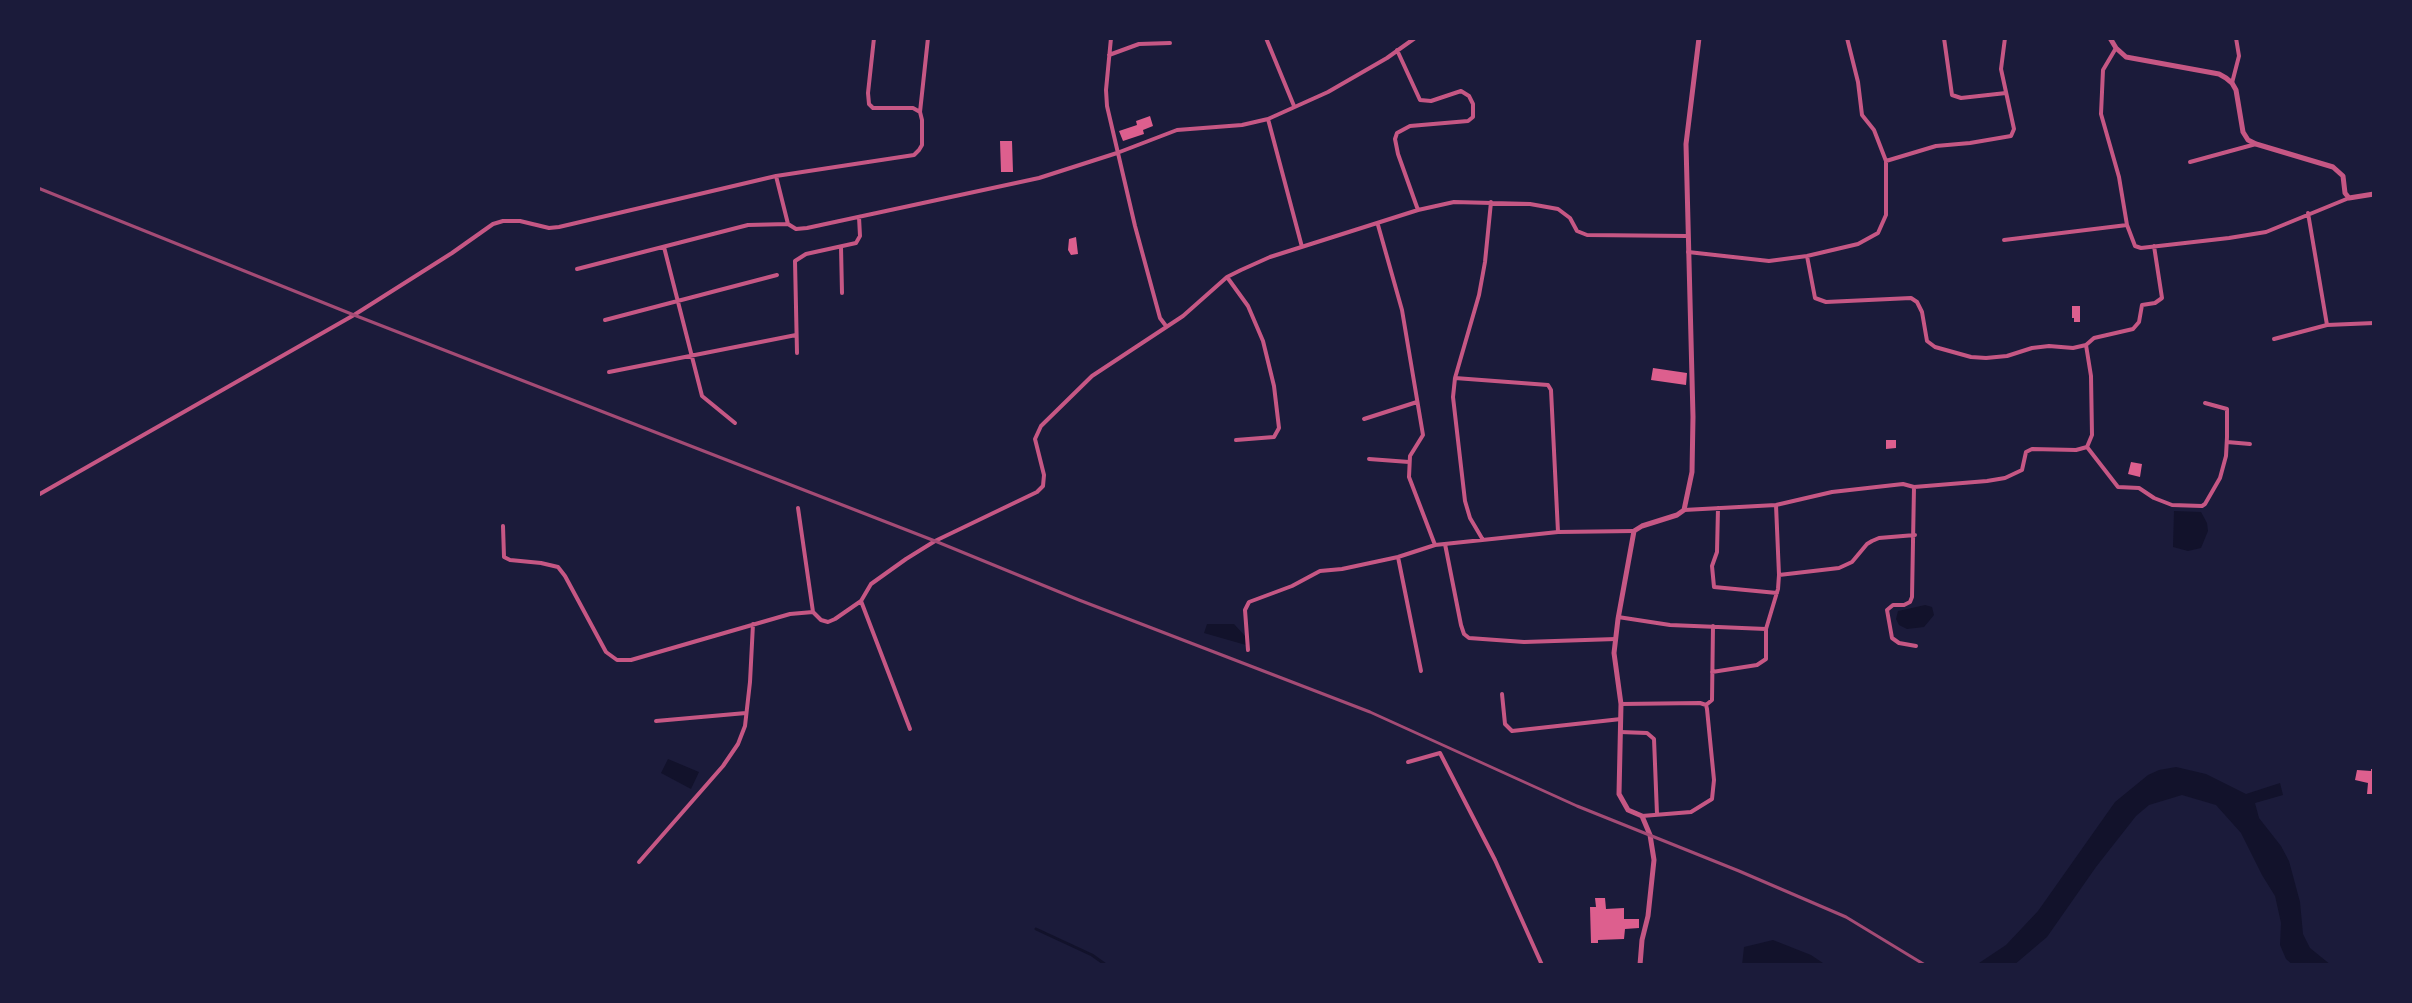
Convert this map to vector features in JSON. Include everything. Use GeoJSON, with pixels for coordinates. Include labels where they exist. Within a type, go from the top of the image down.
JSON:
{"type":"FeatureCollection","features":[{"type":"Feature","properties":{"kind":"street"},"geometry":{"type":"LineString","coordinates":[[874,38],[869,104],[873,108],[913,108],[920,112]]}},
{"type":"Feature","properties":{"kind":"street"},"geometry":{"type":"LineString","coordinates":[[38,495],[354,315],[493,224],[520,221],[549,228],[559,227],[776,176],[914,155],[922,145],[920,112],[928,38]]}},
{"type":"Feature","properties":{"kind":"street"},"geometry":{"type":"LineString","coordinates":[[1111,38],[1105,98],[1152,289],[1160,318],[1166,326]]}},
{"type":"Feature","properties":{"kind":"street"},"geometry":{"type":"LineString","coordinates":[[1266,38],[1294,106]]}},
{"type":"Feature","properties":{"kind":"street"},"geometry":{"type":"LineString","coordinates":[[577,269],[748,225],[788,224],[796,229],[807,228],[1039,178],[1177,130],[1242,125],[1268,119],[1328,92],[1415,38]]}},
{"type":"Feature","properties":{"kind":"street"},"geometry":{"type":"LineString","coordinates":[[1684,510],[1692,472],[1693,417],[1686,144],[1699,38]]}},
{"type":"Feature","properties":{"kind":"street"},"geometry":{"type":"LineString","coordinates":[[1688,252],[1769,261],[1858,244],[1878,233],[1886,215],[1886,161],[1880,142],[1862,115],[1847,38]]}},
{"type":"Feature","properties":{"kind":"street"},"geometry":{"type":"LineString","coordinates":[[1944,38],[1952,95],[1961,98],[2006,93]]}},
{"type":"Feature","properties":{"kind":"street"},"geometry":{"type":"LineString","coordinates":[[1886,161],[1936,146],[2011,136],[2014,129],[2001,69],[2005,38]]}},
{"type":"Feature","properties":{"kind":"street"},"geometry":{"type":"LineString","coordinates":[[2110,38],[2126,57],[2219,74],[2232,83],[2243,132],[2248,140],[2333,167],[2343,176],[2345,193],[2349,198]]}},
{"type":"Feature","properties":{"kind":"street"},"geometry":{"type":"LineString","coordinates":[[2232,83],[2239,56],[2236,38]]}},
{"type":"Feature","properties":{"kind":"street"},"geometry":{"type":"LineString","coordinates":[[1109,55],[1145,42],[1170,43]]}},
{"type":"Feature","properties":{"kind":"street"},"geometry":{"type":"LineString","coordinates":[[2116,48],[2103,70],[2101,114],[2119,177],[2127,225],[2135,246],[2141,248],[2266,232],[2349,198],[2374,194]]}},
{"type":"Feature","properties":{"kind":"street"},"geometry":{"type":"LineString","coordinates":[[1397,50],[1420,100],[1431,101],[1461,91],[1469,96],[1473,104],[1473,117],[1468,121],[1410,126],[1397,133],[1398,154],[1418,210]]}},
{"type":"Feature","properties":{"kind":"street"},"geometry":{"type":"LineString","coordinates":[[1268,119],[1302,247]]}},
{"type":"Feature","properties":{"kind":"street"},"geometry":{"type":"LineString","coordinates":[[2190,162],[2256,144]]}},
{"type":"Feature","properties":{"kind":"street"},"geometry":{"type":"LineString","coordinates":[[776,176],[788,224]]}},
{"type":"Feature","properties":{"kind":"street"},"geometry":{"type":"LineString","coordinates":[[798,508],[813,612],[828,622],[861,601],[871,584],[906,559],[935,541],[1037,492],[1043,486],[1044,475],[1035,439],[1041,426],[1092,376],[1193,308],[1227,277],[1270,257],[1418,210],[1454,202],[1530,204],[1558,209],[1570,218],[1577,231],[1587,235],[1687,236]]}},
{"type":"Feature","properties":{"kind":"street"},"geometry":{"type":"LineString","coordinates":[[1483,540],[1470,518],[1465,501],[1453,397],[1455,378],[1479,295],[1491,202]]}},
{"type":"Feature","properties":{"kind":"street"},"geometry":{"type":"LineString","coordinates":[[2308,213],[2327,325]]}},
{"type":"Feature","properties":{"kind":"street"},"geometry":{"type":"LineString","coordinates":[[797,353],[795,261],[806,254],[858,241],[859,217]]}},
{"type":"Feature","properties":{"kind":"street"},"geometry":{"type":"LineString","coordinates":[[1378,225],[1402,310],[1423,435],[1409,462],[1409,477],[1435,545]]}},
{"type":"Feature","properties":{"kind":"street"},"geometry":{"type":"LineString","coordinates":[[2004,240],[2127,225]]}},
{"type":"Feature","properties":{"kind":"street"},"geometry":{"type":"LineString","coordinates":[[1807,256],[1815,298],[1826,302],[1911,298],[1922,312],[1927,341],[1935,347],[1986,358],[2007,356],[2032,348],[2073,348],[2086,345],[2094,338],[2133,329],[2139,322],[2142,305],[2155,303],[2162,298],[2154,246]]}},
{"type":"Feature","properties":{"kind":"street"},"geometry":{"type":"LineString","coordinates":[[664,247],[702,396],[735,423]]}},
{"type":"Feature","properties":{"kind":"street"},"geometry":{"type":"LineString","coordinates":[[841,247],[842,293]]}},
{"type":"Feature","properties":{"kind":"street"},"geometry":{"type":"LineString","coordinates":[[605,320],[777,275]]}},
{"type":"Feature","properties":{"kind":"street"},"geometry":{"type":"LineString","coordinates":[[1227,277],[1248,306],[1263,341],[1274,386],[1279,428],[1274,437],[1236,440]]}},
{"type":"Feature","properties":{"kind":"street"},"geometry":{"type":"LineString","coordinates":[[2274,339],[2327,325],[2374,323]]}},
{"type":"Feature","properties":{"kind":"street"},"geometry":{"type":"LineString","coordinates":[[609,372],[796,335]]}},
{"type":"Feature","properties":{"kind":"street"},"geometry":{"type":"LineString","coordinates":[[2086,345],[2092,435],[2087,447]]}},
{"type":"Feature","properties":{"kind":"street"},"geometry":{"type":"LineString","coordinates":[[1455,378],[1548,385],[1551,390],[1558,532]]}},
{"type":"Feature","properties":{"kind":"street"},"geometry":{"type":"LineString","coordinates":[[1364,419],[1417,402]]}},
{"type":"Feature","properties":{"kind":"street"},"geometry":{"type":"LineString","coordinates":[[2087,447],[2118,487],[2139,488],[2172,505],[2202,506],[2220,478],[2227,442],[2227,409],[2205,403]]}},
{"type":"Feature","properties":{"kind":"street"},"geometry":{"type":"LineString","coordinates":[[2227,442],[2250,444]]}},
{"type":"Feature","properties":{"kind":"street"},"geometry":{"type":"LineString","coordinates":[[1248,650],[1245,610],[1249,602],[1292,586],[1320,571],[1398,557],[1435,545],[1558,532],[1634,531],[1684,510],[1776,505],[1832,492],[1903,484],[1914,487],[1987,481],[2005,478],[2022,470],[2026,452],[2032,449],[2076,450],[2087,447]]}},
{"type":"Feature","properties":{"kind":"street"},"geometry":{"type":"LineString","coordinates":[[1369,459],[1409,462]]}},
{"type":"Feature","properties":{"kind":"street"},"geometry":{"type":"LineString","coordinates":[[1914,487],[1912,597],[1910,602],[1893,605],[1887,610],[1892,638],[1899,643],[1916,646]]}},
{"type":"Feature","properties":{"kind":"street"},"geometry":{"type":"LineString","coordinates":[[1712,672],[1762,663],[1766,659],[1766,629],[1779,575],[1776,505]]}},
{"type":"Feature","properties":{"kind":"street"},"geometry":{"type":"LineString","coordinates":[[1718,508],[1717,552],[1712,566],[1714,587],[1777,593]]}},
{"type":"Feature","properties":{"kind":"street"},"geometry":{"type":"LineString","coordinates":[[503,526],[504,557],[558,567],[606,652],[617,660],[631,660],[790,614],[813,612]]}},
{"type":"Feature","properties":{"kind":"street"},"geometry":{"type":"LineString","coordinates":[[1634,531],[1614,653],[1621,704],[1619,794],[1628,810],[1642,816],[1691,812],[1712,799],[1714,780],[1706,705]]}},
{"type":"Feature","properties":{"kind":"street"},"geometry":{"type":"LineString","coordinates":[[1779,575],[1839,568],[1852,562],[1872,541],[1915,535]]}},
{"type":"Feature","properties":{"kind":"street"},"geometry":{"type":"LineString","coordinates":[[1445,544],[1461,625],[1469,638],[1524,642],[1616,639]]}},
{"type":"Feature","properties":{"kind":"street"},"geometry":{"type":"LineString","coordinates":[[1398,557],[1421,671]]}},
{"type":"Feature","properties":{"kind":"street"},"geometry":{"type":"LineString","coordinates":[[861,601],[910,729]]}},
{"type":"Feature","properties":{"kind":"street"},"geometry":{"type":"LineString","coordinates":[[1618,617],[1670,625],[1766,629]]}},
{"type":"Feature","properties":{"kind":"street"},"geometry":{"type":"LineString","coordinates":[[639,862],[738,744],[745,726],[753,624]]}},
{"type":"Feature","properties":{"kind":"street"},"geometry":{"type":"LineString","coordinates":[[1706,705],[1712,700],[1713,626]]}},
{"type":"Feature","properties":{"kind":"street"},"geometry":{"type":"LineString","coordinates":[[1502,694],[1505,724],[1512,731],[1621,719]]}},
{"type":"Feature","properties":{"kind":"street"},"geometry":{"type":"LineString","coordinates":[[1621,704],[1706,705]]}},
{"type":"Feature","properties":{"kind":"street"},"geometry":{"type":"LineString","coordinates":[[656,721],[746,713]]}},
{"type":"Feature","properties":{"kind":"street"},"geometry":{"type":"LineString","coordinates":[[1620,732],[1647,733],[1654,739],[1657,814]]}},
{"type":"Feature","properties":{"kind":"street"},"geometry":{"type":"LineString","coordinates":[[1408,762],[1440,753],[1495,860],[1542,965]]}},
{"type":"Feature","properties":{"kind":"street"},"geometry":{"type":"LineString","coordinates":[[1640,965],[1654,860],[1650,835],[1642,816]]}},
{"type":"Feature","properties":{"kind":"shaded area"},"geometry":{"type":"Polygon","coordinates":[[[2174,511],[2201,512],[2208,531],[2201,548],[2188,551],[2173,547],[2174,511]]]}},
{"type":"Feature","properties":{"kind":"shaded area"},"geometry":{"type":"Polygon","coordinates":[[[1925,605],[1932,607],[1934,615],[1924,627],[1907,629],[1899,625],[1896,619],[1898,611],[1925,605]]]}},
{"type":"Feature","properties":{"kind":"shaded area"},"geometry":{"type":"Polygon","coordinates":[[[1207,624],[1234,624],[1246,637],[1246,645],[1204,633],[1207,624]]]}},
{"type":"Feature","properties":{"kind":"shaded area"},"geometry":{"type":"Polygon","coordinates":[[[668,759],[699,772],[691,789],[661,773],[668,759]]]}},
{"type":"Feature","properties":{"kind":"shaded area"},"geometry":{"type":"Polygon","coordinates":[[[2176,767],[2206,774],[2246,794],[2280,783],[2283,795],[2255,803],[2259,818],[2289,861],[2300,902],[2303,934],[2310,948],[2331,965],[2293,965],[2286,959],[2280,945],[2281,923],[2275,896],[2241,833],[2216,805],[2182,795],[2149,805],[2136,816],[2047,937],[2014,965],[1976,965],[2006,945],[2038,911],[2115,802],[2148,775],[2176,767]]]}},
{"type":"Feature","properties":{"kind":"shaded area"},"geometry":{"type":"Polygon","coordinates":[[[1773,940],[1811,955],[1826,965],[1742,965],[1744,947],[1773,940]]]}},
{"type":"Feature","properties":{"kind":"building"},"geometry":{"type":"Polygon","coordinates":[[[1150,116],[1153,126],[1143,130],[1144,134],[1123,141],[1119,131],[1137,125],[1136,121],[1150,116]]]}},
{"type":"Feature","properties":{"kind":"building"},"geometry":{"type":"Polygon","coordinates":[[[1000,141],[1012,141],[1013,172],[1001,172],[1000,141]]]}},
{"type":"Feature","properties":{"kind":"building"},"geometry":{"type":"Polygon","coordinates":[[[1076,237],[1078,254],[1071,255],[1069,239],[1076,237]]]}},
{"type":"Feature","properties":{"kind":"building"},"geometry":{"type":"Polygon","coordinates":[[[2072,306],[2080,306],[2080,322],[2074,322],[2072,318],[2072,306]]]}},
{"type":"Feature","properties":{"kind":"building"},"geometry":{"type":"Polygon","coordinates":[[[1653,368],[1687,373],[1686,385],[1651,380],[1653,368]]]}},
{"type":"Feature","properties":{"kind":"building"},"geometry":{"type":"Polygon","coordinates":[[[1886,440],[1896,440],[1896,448],[1886,449],[1886,440]]]}},
{"type":"Feature","properties":{"kind":"building"},"geometry":{"type":"Polygon","coordinates":[[[2131,462],[2142,464],[2140,477],[2128,474],[2131,462]]]}},
{"type":"Feature","properties":{"kind":"building"},"geometry":{"type":"Polygon","coordinates":[[[2374,769],[2374,794],[2367,794],[2368,783],[2355,780],[2357,770],[2374,769]]]}},
{"type":"Feature","properties":{"kind":"building"},"geometry":{"type":"Polygon","coordinates":[[[1595,898],[1605,898],[1606,909],[1624,908],[1624,919],[1639,919],[1639,928],[1625,929],[1624,939],[1591,943],[1590,907],[1596,907],[1595,898]]]}},
{"type":"Feature","properties":{"kind":"waterway"},"geometry":{"type":"LineString","coordinates":[[1036,929],[1092,955],[1106,965]]}},
{"type":"Feature","properties":{"kind":"railway"},"geometry":{"type":"LineString","coordinates":[[38,188],[354,315],[1370,712],[1577,806],[1846,917],[1925,965]]}}]}
